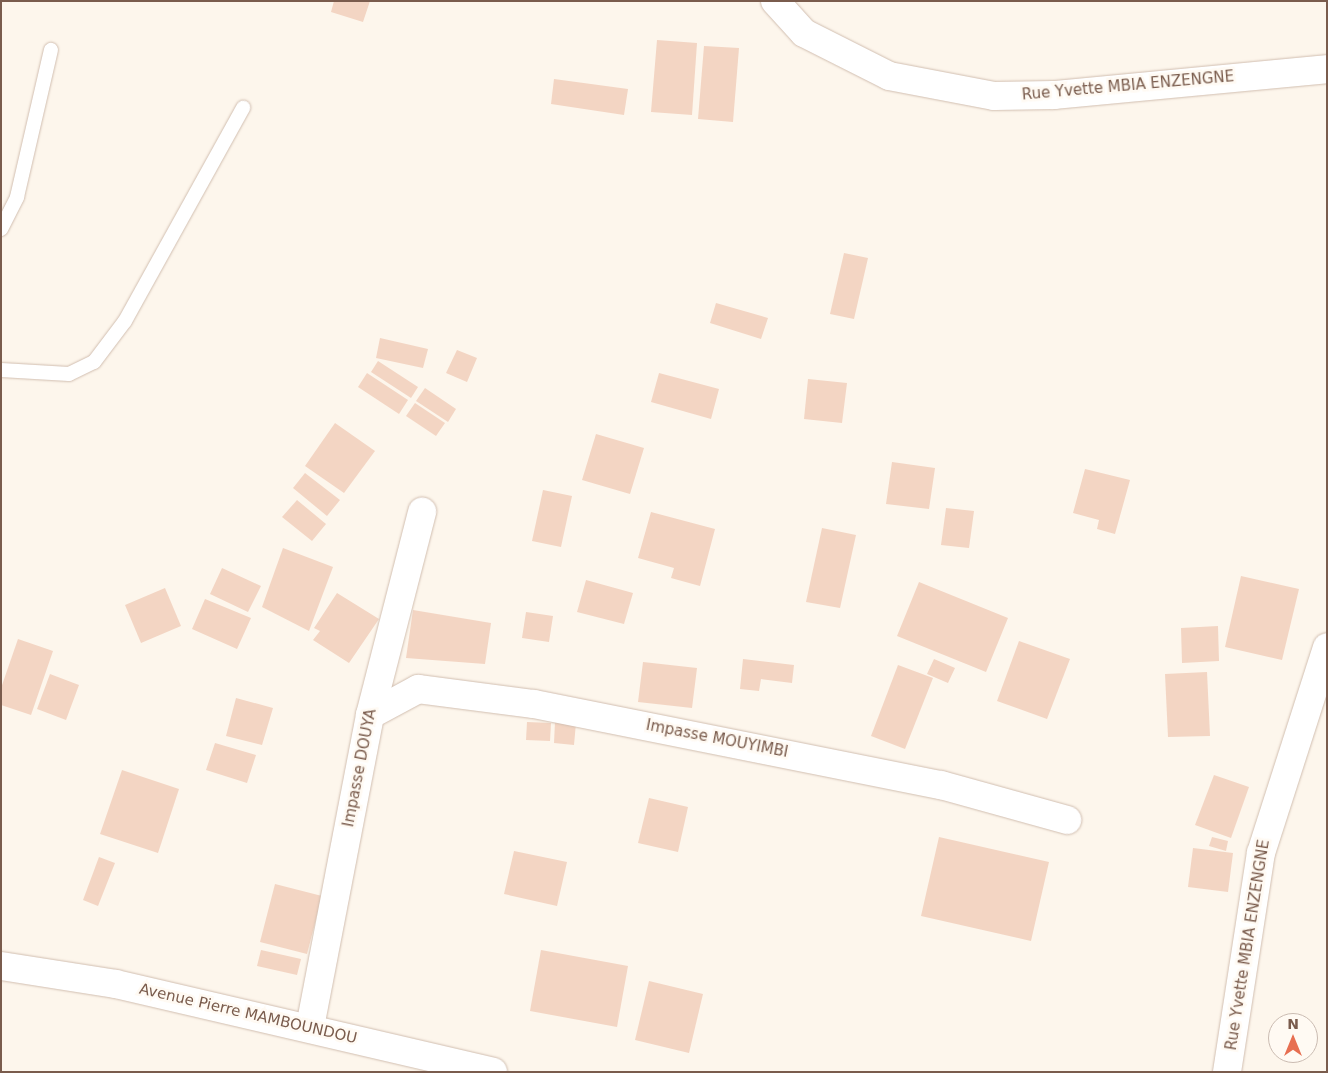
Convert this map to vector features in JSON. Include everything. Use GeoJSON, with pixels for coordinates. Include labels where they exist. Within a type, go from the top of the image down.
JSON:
{"type":"FeatureCollection","features":[{"type":"Feature","properties":{"kind":"street","name":"Rue Yvette MBIA ENZENGNE"},"geometry":{"type":"LineString","coordinates":[[775,1],[804,33],[889,76],[994,96],[1054,95],[1327,69]]}},
{"type":"Feature","properties":{"kind":"street","name":"Impasse DOUYA"},"geometry":{"type":"LineString","coordinates":[[310,1027],[370,715],[422,512]]}},
{"type":"Feature","properties":{"kind":"street","name":"Rue Yvette MBIA ENZENGNE"},"geometry":{"type":"LineString","coordinates":[[1227,1072],[1261,853],[1327,647]]}},
{"type":"Feature","properties":{"kind":"street","name":"Impasse MOUYIMBI"},"geometry":{"type":"LineString","coordinates":[[370,715],[418,688],[534,704],[941,785],[1067,820]]}},
{"type":"Feature","properties":{"kind":"street","name":"Avenue Pierre MAMBOUNDOU"},"geometry":{"type":"LineString","coordinates":[[1,966],[116,984],[310,1027],[493,1072]]}},
{"type":"Feature","properties":{"kind":"lane"},"geometry":{"type":"LineString","coordinates":[[1,229],[17,197],[52,50]]}},
{"type":"Feature","properties":{"kind":"lane"},"geometry":{"type":"LineString","coordinates":[[1,370],[69,374],[94,362],[124,321],[243,108]]}},
{"type":"Feature","properties":{"kind":"building"},"geometry":{"type":"Polygon","coordinates":[[[334,1],[370,1],[363,22],[331,12],[334,1]]]}},
{"type":"Feature","properties":{"kind":"building"},"geometry":{"type":"Polygon","coordinates":[[[657,40],[697,43],[692,115],[651,112],[657,40]]]}},
{"type":"Feature","properties":{"kind":"building"},"geometry":{"type":"Polygon","coordinates":[[[704,46],[739,48],[733,122],[698,119],[704,46]]]}},
{"type":"Feature","properties":{"kind":"building"},"geometry":{"type":"Polygon","coordinates":[[[554,79],[628,89],[624,115],[551,104],[554,79]]]}},
{"type":"Feature","properties":{"kind":"building"},"geometry":{"type":"Polygon","coordinates":[[[844,253],[868,258],[854,319],[830,314],[844,253]]]}},
{"type":"Feature","properties":{"kind":"building"},"geometry":{"type":"Polygon","coordinates":[[[716,303],[768,318],[761,339],[710,323],[716,303]]]}},
{"type":"Feature","properties":{"kind":"building"},"geometry":{"type":"Polygon","coordinates":[[[380,338],[428,349],[423,368],[376,358],[380,338]]]}},
{"type":"Feature","properties":{"kind":"building"},"geometry":{"type":"Polygon","coordinates":[[[457,350],[477,358],[467,382],[446,373],[457,350]]]}},
{"type":"Feature","properties":{"kind":"building"},"geometry":{"type":"Polygon","coordinates":[[[378,361],[418,387],[411,398],[371,372],[378,361]]]}},
{"type":"Feature","properties":{"kind":"building"},"geometry":{"type":"Polygon","coordinates":[[[367,373],[408,400],[399,414],[358,387],[367,373]]]}},
{"type":"Feature","properties":{"kind":"building"},"geometry":{"type":"Polygon","coordinates":[[[659,373],[719,389],[711,419],[651,402],[659,373]]]}},
{"type":"Feature","properties":{"kind":"building"},"geometry":{"type":"Polygon","coordinates":[[[808,379],[847,383],[842,423],[804,419],[808,379]]]}},
{"type":"Feature","properties":{"kind":"building"},"geometry":{"type":"Polygon","coordinates":[[[425,388],[456,409],[448,422],[416,401],[425,388]]]}},
{"type":"Feature","properties":{"kind":"building"},"geometry":{"type":"Polygon","coordinates":[[[415,403],[445,423],[436,436],[406,416],[415,403]]]}},
{"type":"Feature","properties":{"kind":"building"},"geometry":{"type":"Polygon","coordinates":[[[335,423],[375,451],[344,493],[305,466],[335,423]]]}},
{"type":"Feature","properties":{"kind":"building"},"geometry":{"type":"Polygon","coordinates":[[[596,434],[644,448],[630,494],[582,480],[596,434]]]}},
{"type":"Feature","properties":{"kind":"building"},"geometry":{"type":"Polygon","coordinates":[[[892,462],[935,468],[929,509],[886,504],[892,462]]]}},
{"type":"Feature","properties":{"kind":"building"},"geometry":{"type":"Polygon","coordinates":[[[1085,469],[1130,480],[1115,534],[1097,529],[1099,520],[1073,513],[1085,469]]]}},
{"type":"Feature","properties":{"kind":"building"},"geometry":{"type":"Polygon","coordinates":[[[305,473],[340,500],[327,516],[293,488],[305,473]]]}},
{"type":"Feature","properties":{"kind":"building"},"geometry":{"type":"Polygon","coordinates":[[[543,490],[572,496],[561,547],[532,541],[543,490]]]}},
{"type":"Feature","properties":{"kind":"building"},"geometry":{"type":"Polygon","coordinates":[[[297,500],[326,524],[312,541],[282,517],[297,500]]]}},
{"type":"Feature","properties":{"kind":"building"},"geometry":{"type":"Polygon","coordinates":[[[946,508],[974,511],[969,548],[941,545],[946,508]]]}},
{"type":"Feature","properties":{"kind":"building"},"geometry":{"type":"Polygon","coordinates":[[[651,512],[715,529],[700,586],[671,578],[674,568],[638,558],[651,512]]]}},
{"type":"Feature","properties":{"kind":"building"},"geometry":{"type":"Polygon","coordinates":[[[822,528],[856,535],[840,608],[806,602],[822,528]]]}},
{"type":"Feature","properties":{"kind":"building"},"geometry":{"type":"Polygon","coordinates":[[[283,548],[333,567],[309,631],[262,607],[283,548]]]}},
{"type":"Feature","properties":{"kind":"building"},"geometry":{"type":"Polygon","coordinates":[[[222,568],[261,586],[248,612],[210,594],[222,568]]]}},
{"type":"Feature","properties":{"kind":"building"},"geometry":{"type":"Polygon","coordinates":[[[1241,576],[1299,589],[1282,660],[1225,647],[1241,576]]]}},
{"type":"Feature","properties":{"kind":"building"},"geometry":{"type":"Polygon","coordinates":[[[586,580],[633,593],[624,624],[577,612],[586,580]]]}},
{"type":"Feature","properties":{"kind":"building"},"geometry":{"type":"Polygon","coordinates":[[[919,582],[1008,618],[986,672],[897,636],[919,582]]]}},
{"type":"Feature","properties":{"kind":"building"},"geometry":{"type":"Polygon","coordinates":[[[165,588],[181,626],[141,643],[125,605],[165,588]]]}},
{"type":"Feature","properties":{"kind":"building"},"geometry":{"type":"Polygon","coordinates":[[[337,593],[379,619],[349,663],[313,640],[320,631],[314,628],[337,593]]]}},
{"type":"Feature","properties":{"kind":"building"},"geometry":{"type":"Polygon","coordinates":[[[205,599],[251,618],[237,649],[192,629],[205,599]]]}},
{"type":"Feature","properties":{"kind":"building"},"geometry":{"type":"Polygon","coordinates":[[[413,610],[491,623],[485,664],[406,658],[413,610]]]}},
{"type":"Feature","properties":{"kind":"building"},"geometry":{"type":"Polygon","coordinates":[[[526,612],[553,616],[549,642],[522,638],[526,612]]]}},
{"type":"Feature","properties":{"kind":"building"},"geometry":{"type":"Polygon","coordinates":[[[1218,626],[1219,661],[1182,663],[1181,628],[1218,626]]]}},
{"type":"Feature","properties":{"kind":"building"},"geometry":{"type":"Polygon","coordinates":[[[18,639],[53,651],[31,715],[1,705],[1,688],[18,639]]]}},
{"type":"Feature","properties":{"kind":"building"},"geometry":{"type":"Polygon","coordinates":[[[1019,641],[1070,659],[1047,719],[997,701],[1019,641]]]}},
{"type":"Feature","properties":{"kind":"building"},"geometry":{"type":"Polygon","coordinates":[[[743,659],[794,665],[792,683],[761,679],[759,691],[740,689],[743,659]]]}},
{"type":"Feature","properties":{"kind":"building"},"geometry":{"type":"Polygon","coordinates":[[[934,659],[955,668],[948,683],[927,674],[934,659]]]}},
{"type":"Feature","properties":{"kind":"building"},"geometry":{"type":"Polygon","coordinates":[[[643,662],[697,668],[692,708],[638,702],[643,662]]]}},
{"type":"Feature","properties":{"kind":"building"},"geometry":{"type":"Polygon","coordinates":[[[898,665],[933,678],[905,749],[871,736],[898,665]]]}},
{"type":"Feature","properties":{"kind":"building"},"geometry":{"type":"Polygon","coordinates":[[[1207,672],[1210,736],[1168,737],[1165,674],[1207,672]]]}},
{"type":"Feature","properties":{"kind":"building"},"geometry":{"type":"Polygon","coordinates":[[[50,674],[79,685],[66,720],[37,709],[50,674]]]}},
{"type":"Feature","properties":{"kind":"building"},"geometry":{"type":"Polygon","coordinates":[[[236,698],[273,708],[262,745],[226,736],[236,698]]]}},
{"type":"Feature","properties":{"kind":"building"},"geometry":{"type":"Polygon","coordinates":[[[527,722],[551,723],[550,741],[526,740],[527,722]]]}},
{"type":"Feature","properties":{"kind":"building"},"geometry":{"type":"Polygon","coordinates":[[[555,722],[576,723],[574,745],[554,743],[555,722]]]}},
{"type":"Feature","properties":{"kind":"building"},"geometry":{"type":"Polygon","coordinates":[[[215,743],[256,755],[247,783],[206,770],[215,743]]]}},
{"type":"Feature","properties":{"kind":"building"},"geometry":{"type":"Polygon","coordinates":[[[122,770],[179,789],[158,853],[100,834],[122,770]]]}},
{"type":"Feature","properties":{"kind":"building"},"geometry":{"type":"Polygon","coordinates":[[[1214,775],[1249,787],[1231,838],[1195,825],[1214,775]]]}},
{"type":"Feature","properties":{"kind":"building"},"geometry":{"type":"Polygon","coordinates":[[[649,798],[688,807],[678,852],[638,843],[649,798]]]}},
{"type":"Feature","properties":{"kind":"building"},"geometry":{"type":"Polygon","coordinates":[[[939,837],[1049,862],[1031,941],[921,916],[939,837]]]}},
{"type":"Feature","properties":{"kind":"building"},"geometry":{"type":"Polygon","coordinates":[[[1212,837],[1228,841],[1226,851],[1209,846],[1212,837]]]}},
{"type":"Feature","properties":{"kind":"building"},"geometry":{"type":"Polygon","coordinates":[[[1193,848],[1233,853],[1228,892],[1188,887],[1193,848]]]}},
{"type":"Feature","properties":{"kind":"building"},"geometry":{"type":"Polygon","coordinates":[[[514,851],[567,862],[557,906],[504,894],[514,851]]]}},
{"type":"Feature","properties":{"kind":"building"},"geometry":{"type":"Polygon","coordinates":[[[99,857],[115,863],[98,906],[83,900],[99,857]]]}},
{"type":"Feature","properties":{"kind":"building"},"geometry":{"type":"Polygon","coordinates":[[[275,884],[322,896],[307,954],[260,942],[275,884]]]}},
{"type":"Feature","properties":{"kind":"building"},"geometry":{"type":"Polygon","coordinates":[[[261,950],[301,959],[297,975],[257,966],[261,950]]]}},
{"type":"Feature","properties":{"kind":"building"},"geometry":{"type":"Polygon","coordinates":[[[541,950],[628,966],[617,1027],[530,1011],[541,950]]]}},
{"type":"Feature","properties":{"kind":"building"},"geometry":{"type":"Polygon","coordinates":[[[649,981],[703,994],[689,1053],[635,1040],[649,981]]]}}]}
